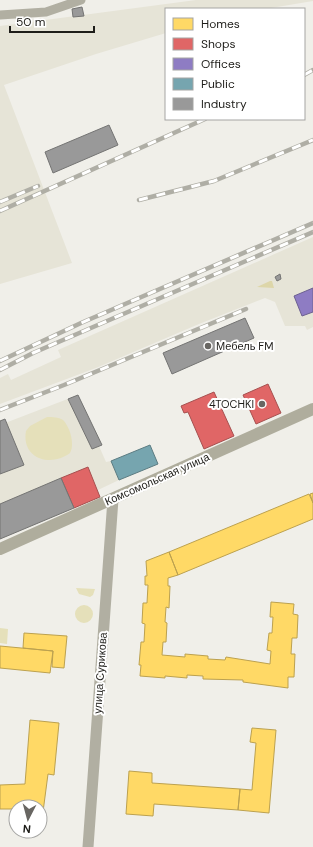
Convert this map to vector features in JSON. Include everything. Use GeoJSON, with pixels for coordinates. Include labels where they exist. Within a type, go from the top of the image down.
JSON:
{"type":"FeatureCollection","features":[{"type":"Feature","properties":{"kind":"main road","name":"Комсомольская улица"},"geometry":{"type":"LineString","coordinates":[[0,549],[313,409]]}},
{"type":"Feature","properties":{"kind":"street"},"geometry":{"type":"LineString","coordinates":[[0,15],[46,12],[81,0]]}},
{"type":"Feature","properties":{"kind":"street","name":"улица Сурикова"},"geometry":{"type":"LineString","coordinates":[[88,847],[113,499]]}},
{"type":"Feature","properties":{"kind":"shaded area"},"geometry":{"type":"Polygon","coordinates":[[[196,0],[313,0],[271,8],[165,8],[165,33],[96,54],[4,85],[72,263],[0,284],[0,26],[196,0]]]}},
{"type":"Feature","properties":{"kind":"shaded area"},"geometry":{"type":"Polygon","coordinates":[[[313,237],[313,327],[307,330],[305,326],[285,326],[275,302],[265,298],[199,324],[96,368],[0,404],[0,378],[8,374],[11,380],[61,357],[58,350],[313,237]]]}},
{"type":"Feature","properties":{"kind":"shaded area"},"geometry":{"type":"Polygon","coordinates":[[[272,281],[274,288],[257,287],[272,281]]]}},
{"type":"Feature","properties":{"kind":"shaded area"},"geometry":{"type":"Polygon","coordinates":[[[78,395],[102,445],[99,446],[106,462],[111,461],[119,480],[98,490],[100,497],[0,539],[0,425],[78,395]]]}},
{"type":"Feature","properties":{"kind":"shaded area"},"geometry":{"type":"Polygon","coordinates":[[[47,417],[63,420],[70,431],[72,440],[70,453],[54,460],[46,460],[32,454],[28,448],[26,440],[26,431],[30,426],[47,417]]]}},
{"type":"Feature","properties":{"kind":"shaded area"},"geometry":{"type":"Polygon","coordinates":[[[76,588],[95,589],[93,595],[90,597],[79,594],[76,588]]]}},
{"type":"Feature","properties":{"kind":"shaded area"},"geometry":{"type":"Polygon","coordinates":[[[84,605],[90,608],[93,614],[90,620],[84,623],[78,620],[75,614],[78,608],[84,605]]]}},
{"type":"Feature","properties":{"kind":"shaded area"},"geometry":{"type":"Polygon","coordinates":[[[0,628],[8,629],[7,644],[0,643],[0,628]]]}},
{"type":"Feature","properties":{"kind":"building: Homes"},"geometry":{"type":"Polygon","coordinates":[[[313,493],[313,503],[310,494],[313,493]]]}},
{"type":"Feature","properties":{"kind":"building: Homes"},"geometry":{"type":"Polygon","coordinates":[[[309,494],[313,503],[313,519],[178,575],[169,552],[309,494]]]}},
{"type":"Feature","properties":{"kind":"building: Homes"},"geometry":{"type":"Polygon","coordinates":[[[169,552],[178,575],[168,578],[168,586],[170,586],[169,608],[166,607],[166,642],[163,642],[162,655],[185,657],[185,654],[208,656],[208,659],[225,660],[226,657],[270,664],[271,651],[267,650],[269,633],[272,633],[273,617],[270,617],[271,602],[294,604],[293,614],[298,615],[297,638],[292,638],[291,654],[295,654],[294,677],[288,677],[288,688],[243,682],[243,680],[203,679],[203,676],[187,675],[187,678],[165,676],[165,678],[140,676],[141,665],[139,665],[141,642],[144,642],[145,624],[142,623],[143,603],[147,603],[148,585],[145,585],[145,576],[147,576],[146,561],[169,552]]]}},
{"type":"Feature","properties":{"kind":"building: Homes"},"geometry":{"type":"Polygon","coordinates":[[[24,633],[67,636],[64,668],[52,667],[53,651],[23,648],[24,633]]]}},
{"type":"Feature","properties":{"kind":"building: Homes"},"geometry":{"type":"Polygon","coordinates":[[[0,646],[53,651],[50,673],[0,668],[0,646]]]}},
{"type":"Feature","properties":{"kind":"building: Homes"},"geometry":{"type":"Polygon","coordinates":[[[30,720],[59,723],[54,775],[48,774],[45,799],[8,799],[8,809],[0,809],[0,785],[25,784],[30,720]]]}},
{"type":"Feature","properties":{"kind":"building: Homes"},"geometry":{"type":"Polygon","coordinates":[[[252,728],[276,730],[269,813],[238,810],[240,789],[252,790],[256,743],[250,742],[252,728]]]}},
{"type":"Feature","properties":{"kind":"building: Homes"},"geometry":{"type":"Polygon","coordinates":[[[129,771],[152,773],[152,783],[240,789],[238,810],[154,804],[153,816],[126,814],[129,771]]]}},
{"type":"Feature","properties":{"kind":"building: Shops"},"geometry":{"type":"Polygon","coordinates":[[[268,384],[281,413],[256,424],[243,395],[268,384]]]}},
{"type":"Feature","properties":{"kind":"building: Shops"},"geometry":{"type":"Polygon","coordinates":[[[214,392],[234,436],[204,449],[188,412],[184,413],[181,406],[214,392]]]}},
{"type":"Feature","properties":{"kind":"building: Shops"},"geometry":{"type":"Polygon","coordinates":[[[88,467],[100,497],[74,508],[61,478],[88,467]]]}},
{"type":"Feature","properties":{"kind":"building: Offices"},"geometry":{"type":"Polygon","coordinates":[[[313,288],[313,312],[302,316],[294,296],[313,288]]]}},
{"type":"Feature","properties":{"kind":"building: Public"},"geometry":{"type":"Polygon","coordinates":[[[150,445],[158,464],[119,480],[111,461],[150,445]]]}},
{"type":"Feature","properties":{"kind":"building: Industry"},"geometry":{"type":"Polygon","coordinates":[[[82,7],[84,16],[73,17],[72,9],[82,7]]]}},
{"type":"Feature","properties":{"kind":"building: Industry"},"geometry":{"type":"Polygon","coordinates":[[[109,125],[118,145],[53,173],[45,152],[109,125]]]}},
{"type":"Feature","properties":{"kind":"building: Industry"},"geometry":{"type":"Polygon","coordinates":[[[280,274],[281,279],[277,281],[275,277],[280,274]]]}},
{"type":"Feature","properties":{"kind":"building: Industry","name":"Мебель FM"},"geometry":{"type":"Polygon","coordinates":[[[245,318],[254,338],[172,374],[163,353],[245,318]]]}},
{"type":"Feature","properties":{"kind":"building: Industry"},"geometry":{"type":"Polygon","coordinates":[[[78,395],[102,445],[92,449],[68,399],[78,395]]]}},
{"type":"Feature","properties":{"kind":"building: Industry"},"geometry":{"type":"Polygon","coordinates":[[[5,419],[24,465],[0,474],[0,421],[5,419]]]}},
{"type":"Feature","properties":{"kind":"building: Industry"},"geometry":{"type":"Polygon","coordinates":[[[61,478],[74,508],[0,539],[0,504],[61,478]]]}},
{"type":"Feature","properties":{"kind":"railway"},"geometry":{"type":"LineString","coordinates":[[305,74],[313,70]]}},
{"type":"Feature","properties":{"kind":"railway"},"geometry":{"type":"LineString","coordinates":[[0,211],[203,120]]}},
{"type":"Feature","properties":{"kind":"railway"},"geometry":{"type":"LineString","coordinates":[[139,200],[214,181],[313,140]]}},
{"type":"Feature","properties":{"kind":"railway"},"geometry":{"type":"LineString","coordinates":[[0,202],[38,186]]}},
{"type":"Feature","properties":{"kind":"railway"},"geometry":{"type":"LineString","coordinates":[[0,361],[81,323],[313,223]]}},
{"type":"Feature","properties":{"kind":"railway"},"geometry":{"type":"LineString","coordinates":[[0,370],[33,353],[313,232]]}},
{"type":"Feature","properties":{"kind":"railway"},"geometry":{"type":"LineString","coordinates":[[0,410],[246,309]]}},
{"type":"Feature","properties":{"kind":"place","name":"Мебель FM"},"geometry":{"type":"Point","coordinates":[208,346]}},
{"type":"Feature","properties":{"kind":"place","name":"4TOCHKI"},"geometry":{"type":"Point","coordinates":[262,404]}}]}
